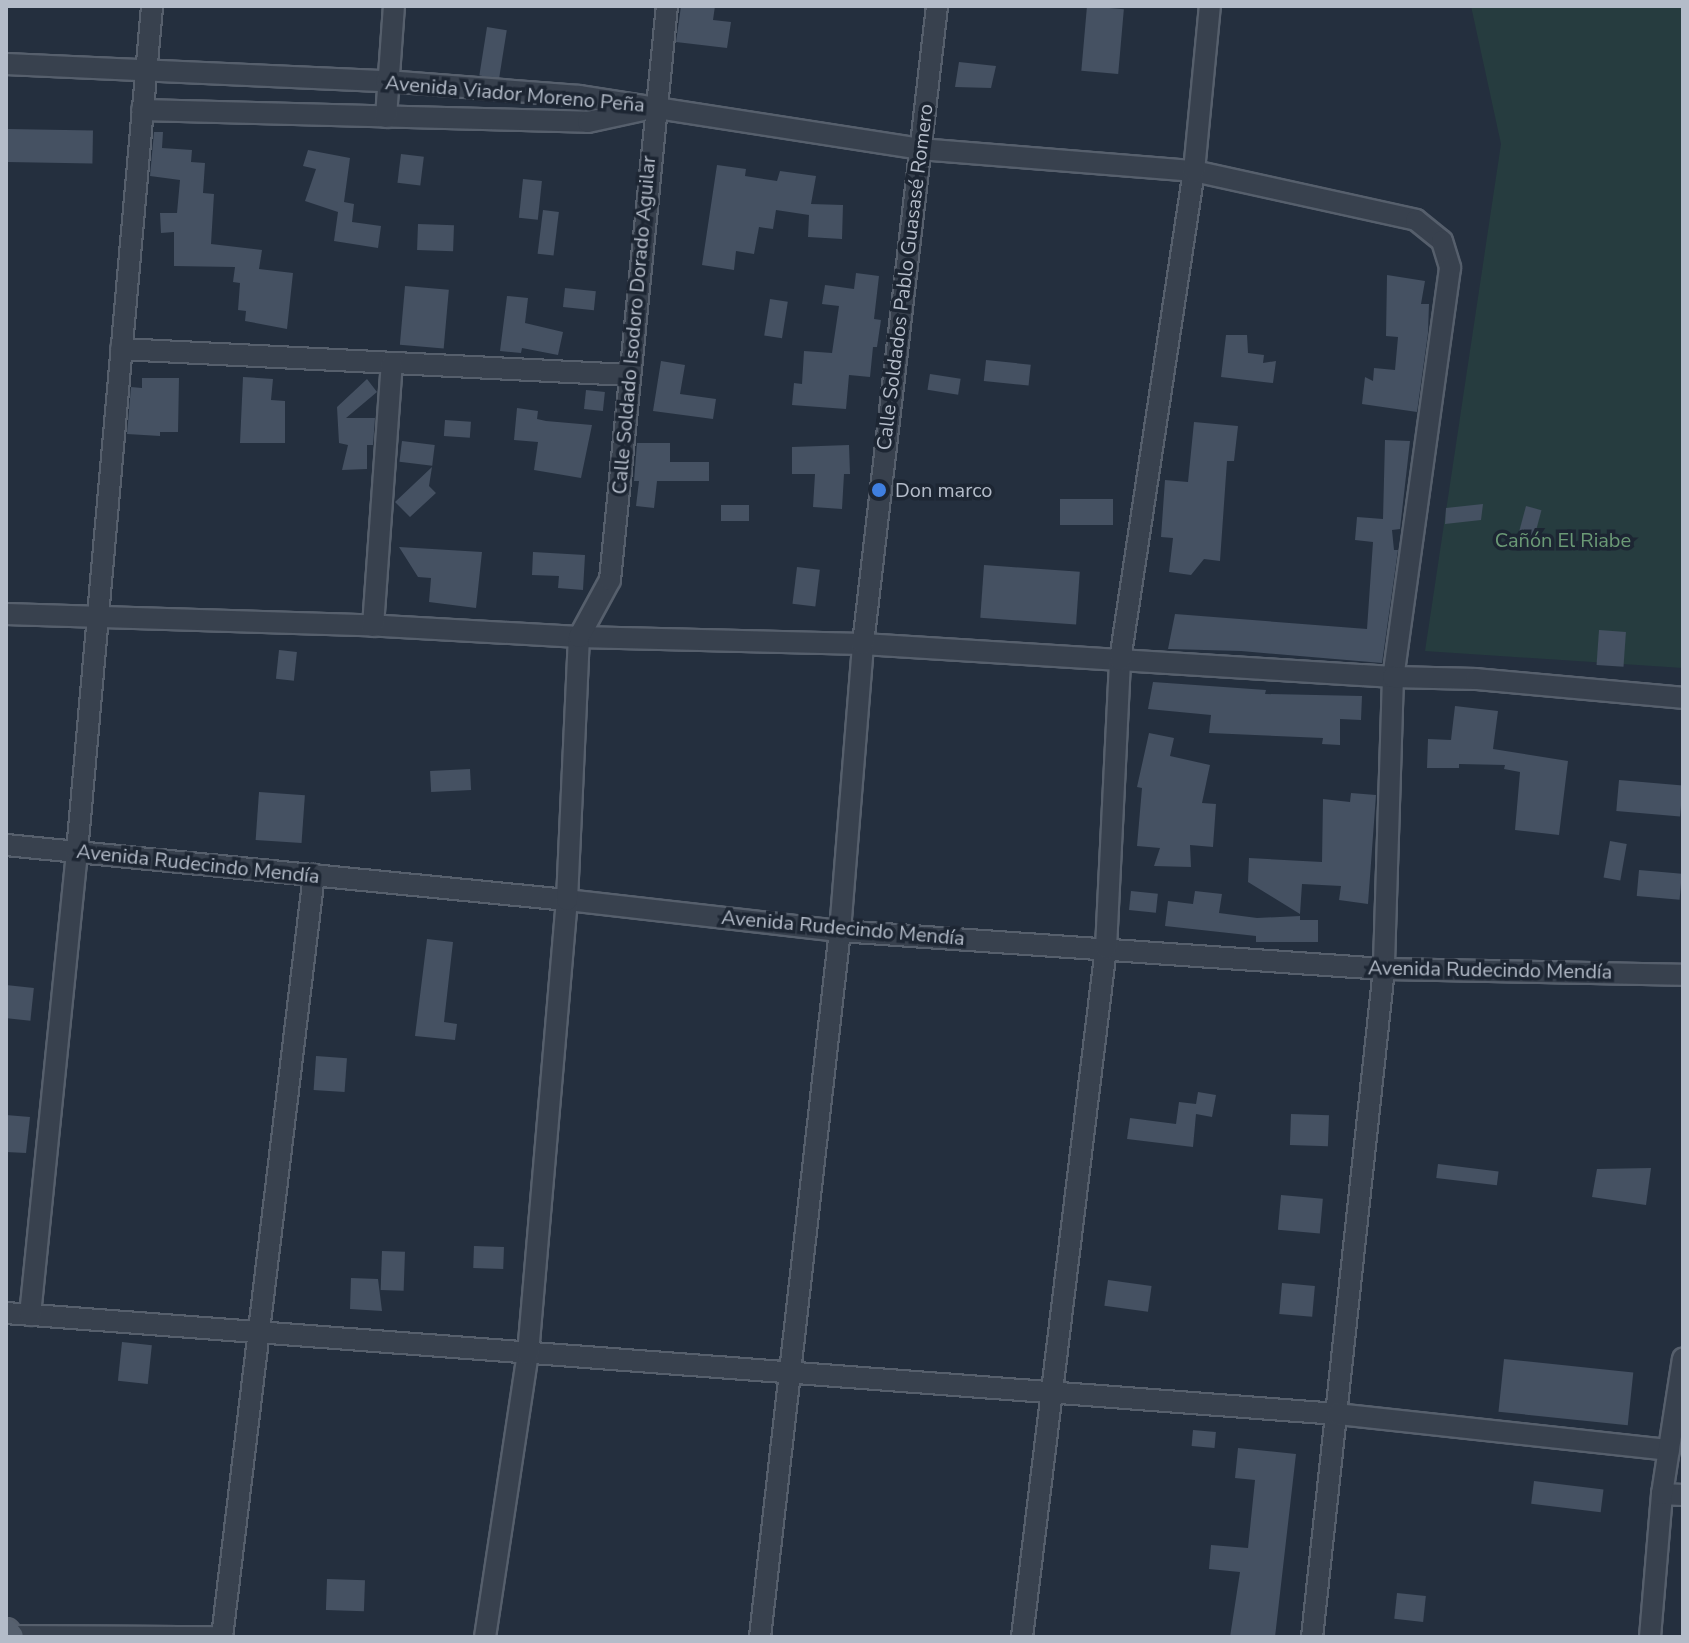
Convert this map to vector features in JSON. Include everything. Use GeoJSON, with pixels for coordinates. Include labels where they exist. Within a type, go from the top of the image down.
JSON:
{"type":"FeatureCollection","features":[{"type":"Feature","properties":{"kind":"street"},"geometry":{"type":"LineString","coordinates":[[30,1315],[77,852],[152,6]]}},
{"type":"Feature","properties":{"kind":"street"},"geometry":{"type":"LineString","coordinates":[[386,117],[386,81],[394,6]]}},
{"type":"Feature","properties":{"kind":"street","name":"Calle Soldado Isodoro Dorado Aguilar"},"geometry":{"type":"LineString","coordinates":[[579,637],[610,580],[667,6]]}},
{"type":"Feature","properties":{"kind":"street","name":"Calle Soldados Pablo Guasasé Romero"},"geometry":{"type":"LineString","coordinates":[[760,1637],[840,931],[863,644],[937,6]]}},
{"type":"Feature","properties":{"kind":"street"},"geometry":{"type":"LineString","coordinates":[[1022,1637],[1106,948],[1120,660],[1194,171],[1210,6]]}},
{"type":"Feature","properties":{"kind":"street","name":"Avenida Viador Moreno Peña"},"geometry":{"type":"LineString","coordinates":[[6,64],[386,81],[579,96],[655,107]]}},
{"type":"Feature","properties":{"kind":"street"},"geometry":{"type":"LineString","coordinates":[[655,107],[920,149],[1194,171],[1416,220],[1442,241],[1450,268],[1393,677],[1384,969],[1312,1637]]}},
{"type":"Feature","properties":{"kind":"street","name":"Avenida Viador Moreno Peña"},"geometry":{"type":"LineString","coordinates":[[142,110],[588,122],[655,107]]}},
{"type":"Feature","properties":{"kind":"street"},"geometry":{"type":"LineString","coordinates":[[121,349],[629,375]]}},
{"type":"Feature","properties":{"kind":"street"},"geometry":{"type":"LineString","coordinates":[[373,626],[392,364]]}},
{"type":"Feature","properties":{"kind":"street"},"geometry":{"type":"LineString","coordinates":[[6,614],[373,626],[579,637],[863,644],[1393,677],[1476,679],[1683,698]]}},
{"type":"Feature","properties":{"kind":"street"},"geometry":{"type":"LineString","coordinates":[[485,1637],[528,1354],[567,900],[579,637]]}},
{"type":"Feature","properties":{"kind":"street","name":"Avenida Rudecindo Mendía"},"geometry":{"type":"LineString","coordinates":[[6,845],[567,900],[840,931],[1384,969],[1683,975]]}},
{"type":"Feature","properties":{"kind":"street"},"geometry":{"type":"LineString","coordinates":[[8,1635],[223,1637],[314,875]]}},
{"type":"Feature","properties":{"kind":"street"},"geometry":{"type":"LineString","coordinates":[[6,1313],[1337,1414],[1669,1450]]}},
{"type":"Feature","properties":{"kind":"street"},"geometry":{"type":"LineString","coordinates":[[1650,1637],[1673,1494],[1669,1450],[1683,1359]]}},
{"type":"Feature","properties":{"kind":"green space","name":"Cañón El Riabe"},"geometry":{"type":"Polygon","coordinates":[[[1471,6],[1683,6],[1683,668],[1425,651],[1501,144],[1471,6]]]}},
{"type":"Feature","properties":{"kind":"building"},"geometry":{"type":"Polygon","coordinates":[[[681,6],[715,6],[713,20],[731,22],[727,48],[676,42],[681,6]]]}},
{"type":"Feature","properties":{"kind":"building"},"geometry":{"type":"Polygon","coordinates":[[[1087,6],[1124,9],[1118,74],[1081,71],[1087,6]]]}},
{"type":"Feature","properties":{"kind":"building"},"geometry":{"type":"Polygon","coordinates":[[[487,27],[507,30],[499,79],[479,75],[487,27]]]}},
{"type":"Feature","properties":{"kind":"building"},"geometry":{"type":"Polygon","coordinates":[[[959,62],[996,66],[991,88],[955,87],[959,62]]]}},
{"type":"Feature","properties":{"kind":"building"},"geometry":{"type":"Polygon","coordinates":[[[8,129],[93,130],[92,163],[7,162],[8,129]]]}},
{"type":"Feature","properties":{"kind":"building"},"geometry":{"type":"Polygon","coordinates":[[[154,132],[163,132],[162,148],[192,150],[191,162],[205,163],[203,193],[214,194],[211,244],[262,250],[259,269],[293,273],[287,329],[245,321],[246,311],[238,310],[240,283],[233,282],[235,267],[174,266],[174,232],[161,233],[160,213],[177,213],[180,180],[150,176],[154,132]]]}},
{"type":"Feature","properties":{"kind":"building"},"geometry":{"type":"Polygon","coordinates":[[[308,150],[350,158],[344,202],[354,204],[352,222],[381,226],[378,248],[334,241],[338,212],[305,201],[316,169],[303,166],[308,150]]]}},
{"type":"Feature","properties":{"kind":"building"},"geometry":{"type":"Polygon","coordinates":[[[401,154],[424,157],[420,186],[397,183],[401,154]]]}},
{"type":"Feature","properties":{"kind":"building"},"geometry":{"type":"Polygon","coordinates":[[[717,165],[746,169],[745,176],[777,181],[780,171],[816,176],[811,204],[843,205],[842,239],[808,237],[809,215],[776,210],[773,229],[759,227],[754,254],[736,251],[734,270],[702,265],[717,165]]]}},
{"type":"Feature","properties":{"kind":"building"},"geometry":{"type":"Polygon","coordinates":[[[523,179],[542,181],[538,220],[519,218],[523,179]]]}},
{"type":"Feature","properties":{"kind":"building"},"geometry":{"type":"Polygon","coordinates":[[[543,210],[559,212],[554,256],[538,254],[543,210]]]}},
{"type":"Feature","properties":{"kind":"building"},"geometry":{"type":"Polygon","coordinates":[[[418,224],[454,225],[453,251],[417,250],[418,224]]]}},
{"type":"Feature","properties":{"kind":"building"},"geometry":{"type":"Polygon","coordinates":[[[856,273],[879,276],[874,319],[881,320],[877,347],[873,347],[870,377],[849,375],[846,409],[792,405],[794,383],[802,384],[804,351],[832,353],[839,306],[822,304],[825,285],[854,289],[856,273]]]}},
{"type":"Feature","properties":{"kind":"building"},"geometry":{"type":"Polygon","coordinates":[[[1387,275],[1425,281],[1421,304],[1429,304],[1428,333],[1417,412],[1362,404],[1365,377],[1373,381],[1374,368],[1395,370],[1398,337],[1386,336],[1387,275]]]}},
{"type":"Feature","properties":{"kind":"building"},"geometry":{"type":"Polygon","coordinates":[[[405,286],[449,290],[444,349],[400,345],[405,286]]]}},
{"type":"Feature","properties":{"kind":"building"},"geometry":{"type":"Polygon","coordinates":[[[565,288],[596,291],[594,310],[563,307],[565,288]]]}},
{"type":"Feature","properties":{"kind":"building"},"geometry":{"type":"Polygon","coordinates":[[[507,296],[528,298],[525,323],[563,332],[558,355],[522,348],[521,353],[500,351],[507,296]]]}},
{"type":"Feature","properties":{"kind":"building"},"geometry":{"type":"Polygon","coordinates":[[[770,299],[788,302],[782,338],[764,336],[770,299]]]}},
{"type":"Feature","properties":{"kind":"building"},"geometry":{"type":"Polygon","coordinates":[[[1226,335],[1247,335],[1248,353],[1264,355],[1263,363],[1276,361],[1273,383],[1221,377],[1226,335]]]}},
{"type":"Feature","properties":{"kind":"building"},"geometry":{"type":"Polygon","coordinates":[[[986,360],[1031,365],[1029,386],[984,381],[986,360]]]}},
{"type":"Feature","properties":{"kind":"building"},"geometry":{"type":"Polygon","coordinates":[[[661,361],[685,365],[680,394],[716,399],[713,419],[653,411],[661,361]]]}},
{"type":"Feature","properties":{"kind":"building"},"geometry":{"type":"Polygon","coordinates":[[[930,374],[961,379],[958,395],[927,390],[930,374]]]}},
{"type":"Feature","properties":{"kind":"building"},"geometry":{"type":"Polygon","coordinates":[[[243,377],[273,379],[271,400],[285,401],[285,443],[240,443],[243,377]]]}},
{"type":"Feature","properties":{"kind":"building"},"geometry":{"type":"Polygon","coordinates":[[[142,378],[179,378],[178,432],[160,432],[160,436],[127,434],[131,387],[142,388],[142,378]]]}},
{"type":"Feature","properties":{"kind":"building"},"geometry":{"type":"Polygon","coordinates":[[[367,379],[377,392],[346,418],[375,418],[373,445],[367,445],[367,469],[342,470],[348,445],[339,443],[337,407],[367,379]]]}},
{"type":"Feature","properties":{"kind":"building"},"geometry":{"type":"Polygon","coordinates":[[[586,390],[605,392],[603,411],[584,409],[586,390]]]}},
{"type":"Feature","properties":{"kind":"building"},"geometry":{"type":"Polygon","coordinates":[[[517,408],[538,411],[537,419],[592,425],[581,478],[534,470],[538,442],[514,440],[517,408]]]}},
{"type":"Feature","properties":{"kind":"building"},"geometry":{"type":"Polygon","coordinates":[[[445,420],[471,422],[470,438],[444,436],[445,420]]]}},
{"type":"Feature","properties":{"kind":"building"},"geometry":{"type":"Polygon","coordinates":[[[1194,422],[1238,426],[1234,461],[1227,461],[1220,561],[1204,559],[1191,575],[1169,572],[1173,538],[1161,537],[1165,480],[1188,482],[1194,422]]]}},
{"type":"Feature","properties":{"kind":"building"},"geometry":{"type":"Polygon","coordinates":[[[1385,440],[1410,441],[1400,529],[1392,530],[1394,550],[1398,550],[1382,663],[1241,651],[1168,649],[1175,614],[1367,629],[1373,542],[1355,540],[1357,517],[1383,519],[1385,440]]]}},
{"type":"Feature","properties":{"kind":"building"},"geometry":{"type":"Polygon","coordinates":[[[402,441],[435,445],[432,466],[399,462],[402,441]]]}},
{"type":"Feature","properties":{"kind":"building"},"geometry":{"type":"Polygon","coordinates":[[[637,443],[670,443],[670,462],[709,462],[709,481],[657,481],[654,508],[636,506],[639,481],[634,481],[637,443]]]}},
{"type":"Feature","properties":{"kind":"building"},"geometry":{"type":"Polygon","coordinates":[[[849,445],[850,474],[844,474],[842,509],[813,507],[815,474],[792,474],[792,447],[849,445]]]}},
{"type":"Feature","properties":{"kind":"building"},"geometry":{"type":"Polygon","coordinates":[[[432,467],[429,486],[436,493],[410,517],[395,502],[432,467]]]}},
{"type":"Feature","properties":{"kind":"building"},"geometry":{"type":"Polygon","coordinates":[[[1060,499],[1113,499],[1113,525],[1060,525],[1060,499]]]}},
{"type":"Feature","properties":{"kind":"building"},"geometry":{"type":"Polygon","coordinates":[[[1483,504],[1481,520],[1445,524],[1446,508],[1483,504]]]}},
{"type":"Feature","properties":{"kind":"building"},"geometry":{"type":"Polygon","coordinates":[[[721,505],[749,505],[749,521],[721,521],[721,505]]]}},
{"type":"Feature","properties":{"kind":"building"},"geometry":{"type":"Polygon","coordinates":[[[1526,506],[1541,510],[1534,538],[1518,534],[1526,506]]]}},
{"type":"Feature","properties":{"kind":"building"},"geometry":{"type":"Polygon","coordinates":[[[399,547],[482,552],[476,608],[429,602],[431,578],[418,577],[399,547]]]}},
{"type":"Feature","properties":{"kind":"building"},"geometry":{"type":"Polygon","coordinates":[[[533,552],[585,555],[583,590],[558,588],[559,576],[532,575],[533,552]]]}},
{"type":"Feature","properties":{"kind":"building"},"geometry":{"type":"Polygon","coordinates":[[[984,565],[1080,572],[1076,625],[980,618],[984,565]]]}},
{"type":"Feature","properties":{"kind":"building"},"geometry":{"type":"Polygon","coordinates":[[[797,567],[820,570],[815,607],[792,604],[797,567]]]}},
{"type":"Feature","properties":{"kind":"building"},"geometry":{"type":"Polygon","coordinates":[[[1599,630],[1626,632],[1623,667],[1597,665],[1599,630]]]}},
{"type":"Feature","properties":{"kind":"building"},"geometry":{"type":"Polygon","coordinates":[[[279,650],[297,652],[294,681],[276,679],[279,650]]]}},
{"type":"Feature","properties":{"kind":"building"},"geometry":{"type":"Polygon","coordinates":[[[1153,682],[1266,690],[1265,694],[1362,696],[1361,720],[1340,719],[1340,745],[1322,744],[1323,738],[1209,733],[1211,715],[1148,709],[1153,682]]]}},
{"type":"Feature","properties":{"kind":"building"},"geometry":{"type":"Polygon","coordinates":[[[1455,706],[1498,711],[1493,749],[1568,761],[1559,835],[1515,830],[1520,772],[1504,769],[1505,765],[1459,764],[1459,768],[1427,768],[1428,739],[1451,740],[1455,706]]]}},
{"type":"Feature","properties":{"kind":"building"},"geometry":{"type":"Polygon","coordinates":[[[1149,733],[1174,738],[1170,756],[1210,765],[1202,803],[1216,804],[1213,847],[1190,845],[1191,867],[1154,866],[1160,848],[1137,846],[1142,788],[1137,787],[1149,733]]]}},
{"type":"Feature","properties":{"kind":"building"},"geometry":{"type":"Polygon","coordinates":[[[470,769],[471,790],[431,792],[430,771],[470,769]]]}},
{"type":"Feature","properties":{"kind":"building"},"geometry":{"type":"Polygon","coordinates":[[[1619,780],[1683,786],[1680,816],[1616,811],[1619,780]]]}},
{"type":"Feature","properties":{"kind":"building"},"geometry":{"type":"Polygon","coordinates":[[[259,792],[305,795],[302,843],[256,840],[259,792]]]}},
{"type":"Feature","properties":{"kind":"building"},"geometry":{"type":"Polygon","coordinates":[[[1351,793],[1376,795],[1368,904],[1339,900],[1341,886],[1302,884],[1300,914],[1248,882],[1249,858],[1322,862],[1323,799],[1350,802],[1351,793]]]}},
{"type":"Feature","properties":{"kind":"building"},"geometry":{"type":"Polygon","coordinates":[[[1610,841],[1627,844],[1620,880],[1604,877],[1610,841]]]}},
{"type":"Feature","properties":{"kind":"building"},"geometry":{"type":"Polygon","coordinates":[[[1639,870],[1682,874],[1680,900],[1637,896],[1639,870]]]}},
{"type":"Feature","properties":{"kind":"building"},"geometry":{"type":"Polygon","coordinates":[[[1131,891],[1158,894],[1156,913],[1129,910],[1131,891]]]}},
{"type":"Feature","properties":{"kind":"building"},"geometry":{"type":"Polygon","coordinates":[[[1195,891],[1222,894],[1219,913],[1257,918],[1300,916],[1300,920],[1318,920],[1318,942],[1256,942],[1256,936],[1165,926],[1168,901],[1193,904],[1195,891]]]}},
{"type":"Feature","properties":{"kind":"building"},"geometry":{"type":"Polygon","coordinates":[[[427,939],[453,942],[444,1022],[457,1024],[455,1040],[415,1036],[427,939]]]}},
{"type":"Feature","properties":{"kind":"building"},"geometry":{"type":"Polygon","coordinates":[[[6,985],[34,988],[30,1021],[6,1018],[6,985]]]}},
{"type":"Feature","properties":{"kind":"building"},"geometry":{"type":"Polygon","coordinates":[[[316,1056],[347,1058],[345,1092],[314,1090],[316,1056]]]}},
{"type":"Feature","properties":{"kind":"building"},"geometry":{"type":"Polygon","coordinates":[[[1198,1092],[1216,1095],[1212,1117],[1196,1114],[1193,1147],[1127,1139],[1130,1118],[1176,1124],[1179,1102],[1196,1104],[1198,1092]]]}},
{"type":"Feature","properties":{"kind":"building"},"geometry":{"type":"Polygon","coordinates":[[[1291,1114],[1329,1115],[1328,1146],[1290,1145],[1291,1114]]]}},
{"type":"Feature","properties":{"kind":"building"},"geometry":{"type":"Polygon","coordinates":[[[6,1115],[30,1117],[26,1153],[6,1152],[6,1115]]]}},
{"type":"Feature","properties":{"kind":"building"},"geometry":{"type":"Polygon","coordinates":[[[1438,1164],[1499,1171],[1497,1185],[1436,1178],[1438,1164]]]}},
{"type":"Feature","properties":{"kind":"building"},"geometry":{"type":"Polygon","coordinates":[[[1651,1168],[1646,1205],[1592,1197],[1597,1169],[1651,1168]]]}},
{"type":"Feature","properties":{"kind":"building"},"geometry":{"type":"Polygon","coordinates":[[[1281,1195],[1323,1199],[1320,1234],[1278,1230],[1281,1195]]]}},
{"type":"Feature","properties":{"kind":"building"},"geometry":{"type":"Polygon","coordinates":[[[474,1246],[504,1247],[503,1269],[473,1268],[474,1246]]]}},
{"type":"Feature","properties":{"kind":"building"},"geometry":{"type":"Polygon","coordinates":[[[382,1251],[405,1252],[404,1291],[381,1290],[382,1251]]]}},
{"type":"Feature","properties":{"kind":"building"},"geometry":{"type":"Polygon","coordinates":[[[351,1278],[378,1279],[382,1311],[350,1309],[351,1278]]]}},
{"type":"Feature","properties":{"kind":"building"},"geometry":{"type":"Polygon","coordinates":[[[1108,1280],[1152,1286],[1148,1312],[1104,1306],[1108,1280]]]}},
{"type":"Feature","properties":{"kind":"building"},"geometry":{"type":"Polygon","coordinates":[[[1282,1283],[1315,1286],[1312,1317],[1279,1314],[1282,1283]]]}},
{"type":"Feature","properties":{"kind":"building"},"geometry":{"type":"Polygon","coordinates":[[[122,1342],[152,1345],[148,1384],[118,1381],[122,1342]]]}},
{"type":"Feature","properties":{"kind":"building"},"geometry":{"type":"Polygon","coordinates":[[[1504,1359],[1633,1373],[1628,1425],[1498,1412],[1504,1359]]]}},
{"type":"Feature","properties":{"kind":"building"},"geometry":{"type":"Polygon","coordinates":[[[1193,1430],[1216,1432],[1215,1448],[1192,1446],[1193,1430]]]}},
{"type":"Feature","properties":{"kind":"building"},"geometry":{"type":"Polygon","coordinates":[[[1238,1448],[1296,1454],[1275,1637],[1230,1637],[1240,1572],[1209,1569],[1211,1545],[1248,1548],[1255,1480],[1235,1478],[1238,1448]]]}},
{"type":"Feature","properties":{"kind":"building"},"geometry":{"type":"Polygon","coordinates":[[[1534,1481],[1603,1490],[1601,1512],[1531,1504],[1534,1481]]]}},
{"type":"Feature","properties":{"kind":"building"},"geometry":{"type":"Polygon","coordinates":[[[327,1579],[365,1580],[364,1611],[326,1610],[327,1579]]]}},
{"type":"Feature","properties":{"kind":"building"},"geometry":{"type":"Polygon","coordinates":[[[1397,1593],[1426,1596],[1423,1622],[1394,1619],[1397,1593]]]}},
{"type":"Feature","properties":{"kind":"place","name":"Don marco"},"geometry":{"type":"Point","coordinates":[879,490]}}]}
